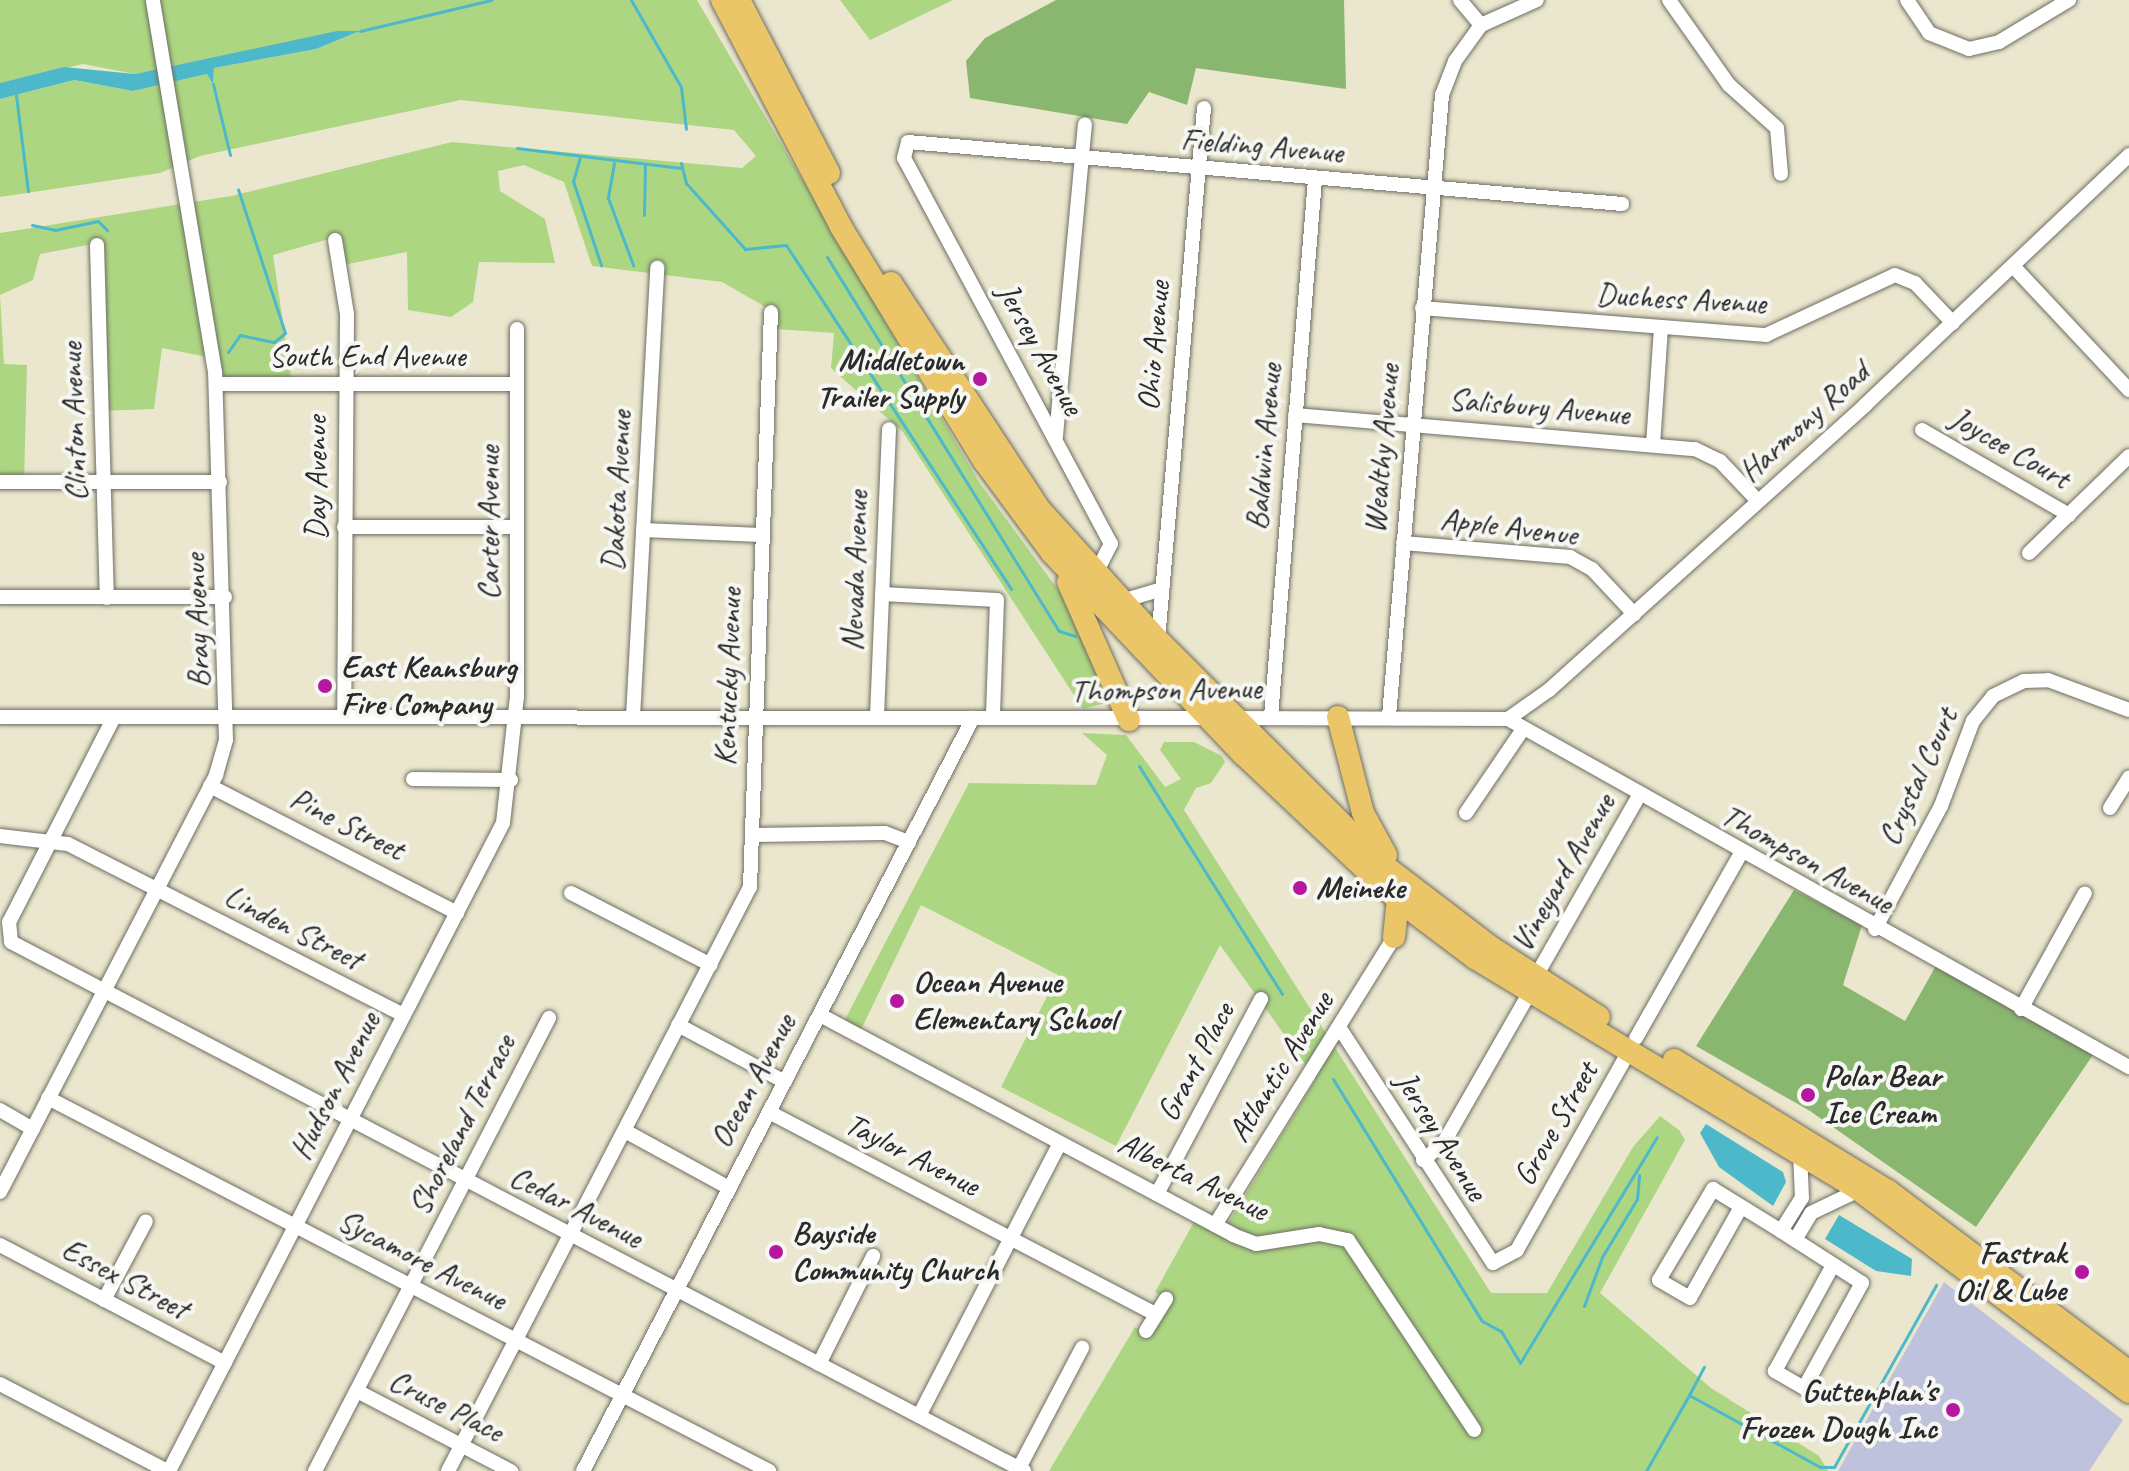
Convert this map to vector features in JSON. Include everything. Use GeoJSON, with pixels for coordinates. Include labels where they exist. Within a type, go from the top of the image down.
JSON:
{"type":"FeatureCollection","features":[{"type":"Feature","properties":{"kind":"highway"},"geometry":{"type":"LineString","coordinates":[[722,0],[930,381],[1052,553],[1209,718],[1406,895],[1532,986]]}},
{"type":"Feature","properties":{"kind":"highway"},"geometry":{"type":"LineString","coordinates":[[739,0],[902,303],[1008,466],[1096,573],[1406,895],[1427,923],[1888,1191],[2129,1372]]}},
{"type":"Feature","properties":{"kind":"highway"},"geometry":{"type":"LineString","coordinates":[[1052,553],[1129,720]]}},
{"type":"Feature","properties":{"kind":"highway"},"geometry":{"type":"LineString","coordinates":[[1338,717],[1371,832],[1406,895],[1394,937]]}},
{"type":"Feature","properties":{"kind":"highway"},"geometry":{"type":"LineString","coordinates":[[1394,937],[1427,923]]}},
{"type":"Feature","properties":{"kind":"highway"},"geometry":{"type":"LineString","coordinates":[[1632,1044],[1859,1190],[2129,1392]]}},
{"type":"Feature","properties":{"kind":"street","name":"Bray Avenue"},"geometry":{"type":"LineString","coordinates":[[0,1192],[210,786],[227,720],[216,384],[153,0]]}},
{"type":"Feature","properties":{"kind":"street"},"geometry":{"type":"LineString","coordinates":[[1460,0],[1481,25],[1537,0]]}},
{"type":"Feature","properties":{"kind":"street"},"geometry":{"type":"LineString","coordinates":[[1669,0],[1729,85],[1777,128],[1781,174]]}},
{"type":"Feature","properties":{"kind":"street"},"geometry":{"type":"LineString","coordinates":[[1907,0],[1929,33],[1969,49],[1999,42],[2069,0]]}},
{"type":"Feature","properties":{"kind":"street","name":"Wealthy Avenue"},"geometry":{"type":"LineString","coordinates":[[1389,716],[1422,308],[1444,87],[1481,25]]}},
{"type":"Feature","properties":{"kind":"street","name":"Ohio Avenue"},"geometry":{"type":"LineString","coordinates":[[1158,640],[1204,108]]}},
{"type":"Feature","properties":{"kind":"street"},"geometry":{"type":"LineString","coordinates":[[1056,437],[1085,124]]}},
{"type":"Feature","properties":{"kind":"street","name":"Fielding Avenue"},"geometry":{"type":"LineString","coordinates":[[903,151],[916,142],[1315,180],[1622,204]]}},
{"type":"Feature","properties":{"kind":"street","name":"Jersey Avenue"},"geometry":{"type":"LineString","coordinates":[[903,151],[1111,544],[1096,573]]}},
{"type":"Feature","properties":{"kind":"street","name":"Harmony Road"},"geometry":{"type":"LineString","coordinates":[[1508,719],[1634,614],[2128,159]]}},
{"type":"Feature","properties":{"kind":"street","name":"Baldwin Avenue"},"geometry":{"type":"LineString","coordinates":[[1271,717],[1315,180]]}},
{"type":"Feature","properties":{"kind":"street","name":"Day Avenue"},"geometry":{"type":"LineString","coordinates":[[335,240],[347,302],[344,384],[344,717]]}},
{"type":"Feature","properties":{"kind":"street","name":"Clinton Avenue"},"geometry":{"type":"LineString","coordinates":[[97,245],[107,598]]}},
{"type":"Feature","properties":{"kind":"street"},"geometry":{"type":"LineString","coordinates":[[2013,266],[2129,390]]}},
{"type":"Feature","properties":{"kind":"street","name":"Dakota Avenue"},"geometry":{"type":"LineString","coordinates":[[633,717],[657,268]]}},
{"type":"Feature","properties":{"kind":"street","name":"Duchess Avenue"},"geometry":{"type":"LineString","coordinates":[[1422,308],[1661,328],[1776,333],[1895,275],[1915,283],[1953,323]]}},
{"type":"Feature","properties":{"kind":"street","name":"Kentucky Avenue"},"geometry":{"type":"LineString","coordinates":[[448,1471],[750,887],[754,835],[753,717],[771,312]]}},
{"type":"Feature","properties":{"kind":"street"},"geometry":{"type":"LineString","coordinates":[[1653,445],[1661,328]]}},
{"type":"Feature","properties":{"kind":"street","name":"Carter Avenue"},"geometry":{"type":"LineString","coordinates":[[515,717],[517,329]]}},
{"type":"Feature","properties":{"kind":"street","name":"South End Avenue"},"geometry":{"type":"LineString","coordinates":[[216,384],[517,384]]}},
{"type":"Feature","properties":{"kind":"street","name":"Salisbury Avenue"},"geometry":{"type":"LineString","coordinates":[[1295,415],[1705,451],[1758,501]]}},
{"type":"Feature","properties":{"kind":"street","name":"Nevada Avenue"},"geometry":{"type":"LineString","coordinates":[[877,716],[889,429]]}},
{"type":"Feature","properties":{"kind":"street","name":"Joycee Court"},"geometry":{"type":"LineString","coordinates":[[1922,430],[2069,515]]}},
{"type":"Feature","properties":{"kind":"street"},"geometry":{"type":"LineString","coordinates":[[2029,553],[2129,456]]}},
{"type":"Feature","properties":{"kind":"street"},"geometry":{"type":"LineString","coordinates":[[0,482],[220,482]]}},
{"type":"Feature","properties":{"kind":"street"},"geometry":{"type":"LineString","coordinates":[[344,527],[517,527]]}},
{"type":"Feature","properties":{"kind":"street"},"geometry":{"type":"LineString","coordinates":[[643,530],[761,535]]}},
{"type":"Feature","properties":{"kind":"street","name":"Apple Avenue"},"geometry":{"type":"LineString","coordinates":[[1403,543],[1570,557],[1592,569],[1634,614]]}},
{"type":"Feature","properties":{"kind":"street"},"geometry":{"type":"LineString","coordinates":[[1122,601],[1162,589]]}},
{"type":"Feature","properties":{"kind":"street"},"geometry":{"type":"LineString","coordinates":[[882,594],[997,600],[993,717]]}},
{"type":"Feature","properties":{"kind":"street"},"geometry":{"type":"LineString","coordinates":[[0,597],[225,597]]}},
{"type":"Feature","properties":{"kind":"street","name":"Crystal Court"},"geometry":{"type":"LineString","coordinates":[[1875,929],[1941,806],[1973,721],[1993,696],[2048,680],[2129,710]]}},
{"type":"Feature","properties":{"kind":"street","name":"Thompson Avenue"},"geometry":{"type":"LineString","coordinates":[[0,717],[112,721],[344,717],[877,716],[1129,720],[1389,716],[1508,719],[1740,855],[2129,1067]]}},
{"type":"Feature","properties":{"kind":"street","name":"Hudson Avenue"},"geometry":{"type":"LineString","coordinates":[[168,1471],[503,823],[511,780],[515,717]]}},
{"type":"Feature","properties":{"kind":"street","name":"Ocean Avenue"},"geometry":{"type":"LineString","coordinates":[[583,1471],[973,718]]}},
{"type":"Feature","properties":{"kind":"street"},"geometry":{"type":"LineString","coordinates":[[0,836],[51,837],[112,721]]}},
{"type":"Feature","properties":{"kind":"street"},"geometry":{"type":"LineString","coordinates":[[1466,813],[1523,729]]}},
{"type":"Feature","properties":{"kind":"street"},"geometry":{"type":"LineString","coordinates":[[2110,808],[2129,777]]}},
{"type":"Feature","properties":{"kind":"street"},"geometry":{"type":"LineString","coordinates":[[413,779],[511,780]]}},
{"type":"Feature","properties":{"kind":"street","name":"Pine Street"},"geometry":{"type":"LineString","coordinates":[[210,786],[457,913]]}},
{"type":"Feature","properties":{"kind":"street","name":"Vineyard Avenue"},"geometry":{"type":"LineString","coordinates":[[1423,1160],[1443,1144],[1639,796]]}},
{"type":"Feature","properties":{"kind":"street"},"geometry":{"type":"LineString","coordinates":[[754,835],[885,833],[909,842]]}},
{"type":"Feature","properties":{"kind":"street","name":"Linden Street"},"geometry":{"type":"LineString","coordinates":[[51,837],[404,1015]]}},
{"type":"Feature","properties":{"kind":"street","name":"Cedar Avenue"},"geometry":{"type":"LineString","coordinates":[[51,837],[6,938],[465,1182],[1022,1470]]}},
{"type":"Feature","properties":{"kind":"street","name":"Grove Street"},"geometry":{"type":"LineString","coordinates":[[1503,1262],[1517,1250],[1740,855]]}},
{"type":"Feature","properties":{"kind":"street"},"geometry":{"type":"LineString","coordinates":[[571,893],[711,965]]}},
{"type":"Feature","properties":{"kind":"street"},"geometry":{"type":"LineString","coordinates":[[2021,1009],[2085,893]]}},
{"type":"Feature","properties":{"kind":"street","name":"Atlantic Avenue"},"geometry":{"type":"LineString","coordinates":[[1215,1225],[1394,937]]}},
{"type":"Feature","properties":{"kind":"street","name":"Grant Place"},"geometry":{"type":"LineString","coordinates":[[1157,1194],[1261,999]]}},
{"type":"Feature","properties":{"kind":"street","name":"Alberta Avenue"},"geometry":{"type":"LineString","coordinates":[[820,1015],[1256,1244],[1319,1234],[1348,1240],[1474,1430]]}},
{"type":"Feature","properties":{"kind":"street","name":"Shoreland Terrace"},"geometry":{"type":"LineString","coordinates":[[315,1471],[549,1018]]}},
{"type":"Feature","properties":{"kind":"street"},"geometry":{"type":"LineString","coordinates":[[678,1025],[785,1082]]}},
{"type":"Feature","properties":{"kind":"street","name":"Jersey Avenue"},"geometry":{"type":"LineString","coordinates":[[1339,1027],[1482,1255],[1503,1262]]}},
{"type":"Feature","properties":{"kind":"street","name":"Sycamore Avenue"},"geometry":{"type":"LineString","coordinates":[[48,1098],[769,1471]]}},
{"type":"Feature","properties":{"kind":"street"},"geometry":{"type":"LineString","coordinates":[[0,1110],[33,1129]]}},
{"type":"Feature","properties":{"kind":"street","name":"Taylor Avenue"},"geometry":{"type":"LineString","coordinates":[[769,1112],[1156,1314]]}},
{"type":"Feature","properties":{"kind":"street"},"geometry":{"type":"LineString","coordinates":[[625,1131],[729,1188]]}},
{"type":"Feature","properties":{"kind":"street"},"geometry":{"type":"LineString","coordinates":[[919,1416],[1060,1143]]}},
{"type":"Feature","properties":{"kind":"street"},"geometry":{"type":"LineString","coordinates":[[1781,1231],[1802,1198],[1800,1153]]}},
{"type":"Feature","properties":{"kind":"street"},"geometry":{"type":"LineString","coordinates":[[1741,1207],[1690,1298],[1659,1280],[1713,1189],[1862,1283],[1804,1388],[1775,1371],[1833,1265]]}},
{"type":"Feature","properties":{"kind":"street"},"geometry":{"type":"LineString","coordinates":[[1795,1240],[1811,1213],[1859,1190]]}},
{"type":"Feature","properties":{"kind":"street"},"geometry":{"type":"LineString","coordinates":[[104,1300],[146,1221]]}},
{"type":"Feature","properties":{"kind":"street","name":"Essex Street"},"geometry":{"type":"LineString","coordinates":[[0,1245],[225,1363]]}},
{"type":"Feature","properties":{"kind":"street"},"geometry":{"type":"LineString","coordinates":[[819,1364],[873,1256]]}},
{"type":"Feature","properties":{"kind":"street"},"geometry":{"type":"LineString","coordinates":[[1146,1331],[1166,1299]]}},
{"type":"Feature","properties":{"kind":"street"},"geometry":{"type":"LineString","coordinates":[[1022,1470],[1082,1348]]}},
{"type":"Feature","properties":{"kind":"street"},"geometry":{"type":"LineString","coordinates":[[0,1384],[168,1471]]}},
{"type":"Feature","properties":{"kind":"street","name":"Cruse Place"},"geometry":{"type":"LineString","coordinates":[[357,1391],[511,1471]]}},
{"type":"Feature","properties":{"kind":"shaded area"},"geometry":{"type":"Polygon","coordinates":[[[1944,1282],[2123,1420],[2089,1471],[1838,1471],[1944,1282]]]}},
{"type":"Feature","properties":{"kind":"green space"},"geometry":{"type":"Polygon","coordinates":[[[0,0],[697,0],[979,482],[1067,602],[1109,702],[1083,709],[903,432],[831,368],[834,333],[776,329],[776,313],[722,282],[592,266],[564,182],[524,165],[498,171],[500,191],[545,219],[555,263],[479,262],[473,302],[451,317],[408,310],[407,252],[343,265],[336,237],[273,255],[292,383],[214,385],[212,358],[162,348],[154,409],[99,411],[93,244],[40,254],[33,280],[0,295],[0,233],[231,196],[452,142],[742,168],[756,156],[734,130],[461,100],[200,156],[160,173],[0,197],[0,99],[74,80],[133,91],[207,74],[213,83],[214,68],[316,49],[358,32],[135,74],[83,64],[0,83],[0,0]]]}},
{"type":"Feature","properties":{"kind":"green space"},"geometry":{"type":"Polygon","coordinates":[[[840,0],[953,0],[870,40],[840,0]]]}},
{"type":"Feature","properties":{"kind":"green space"},"geometry":{"type":"Polygon","coordinates":[[[1056,0],[1344,0],[1346,89],[1196,68],[1187,105],[1149,92],[1127,124],[970,98],[966,61],[985,38],[1056,0]]]}},
{"type":"Feature","properties":{"kind":"green space"},"geometry":{"type":"Polygon","coordinates":[[[0,295],[4,364],[27,365],[24,482],[0,483],[0,295]]]}},
{"type":"Feature","properties":{"kind":"green space"},"geometry":{"type":"Polygon","coordinates":[[[1082,733],[1126,735],[1165,787],[1181,779],[1160,750],[1164,742],[1194,742],[1222,756],[1225,762],[1211,783],[1196,788],[1184,810],[1491,1293],[1547,1293],[1633,1147],[1660,1116],[1679,1130],[1685,1140],[1600,1293],[1711,1388],[1819,1456],[1828,1471],[1049,1471],[1135,1327],[1150,1335],[1170,1301],[1155,1292],[1194,1222],[1221,1235],[1316,1079],[1220,945],[1116,1146],[1001,1087],[1058,975],[921,905],[858,1036],[841,1027],[969,783],[1096,785],[1107,755],[1082,733]]]}},
{"type":"Feature","properties":{"kind":"green space"},"geometry":{"type":"Polygon","coordinates":[[[1794,890],[1862,925],[1843,985],[1905,1021],[1938,962],[2097,1049],[1976,1227],[1810,1111],[1696,1046],[1794,890]]]}},
{"type":"Feature","properties":{"kind":"water"},"geometry":{"type":"Polygon","coordinates":[[[337,31],[360,31],[316,49],[214,68],[213,84],[207,74],[133,91],[74,80],[0,99],[0,83],[64,67],[135,74],[337,31]]]}},
{"type":"Feature","properties":{"kind":"water"},"geometry":{"type":"Polygon","coordinates":[[[1706,1124],[1783,1172],[1786,1182],[1773,1206],[1719,1167],[1700,1133],[1706,1124]]]}},
{"type":"Feature","properties":{"kind":"water"},"geometry":{"type":"Polygon","coordinates":[[[1839,1215],[1912,1259],[1911,1276],[1876,1271],[1825,1239],[1839,1215]]]}},
{"type":"Feature","properties":{"kind":"waterway"},"geometry":{"type":"LineString","coordinates":[[360,31],[491,0]]}},
{"type":"Feature","properties":{"kind":"waterway"},"geometry":{"type":"LineString","coordinates":[[631,0],[681,87],[686,129]]}},
{"type":"Feature","properties":{"kind":"waterway"},"geometry":{"type":"LineString","coordinates":[[213,84],[230,155]]}},
{"type":"Feature","properties":{"kind":"waterway"},"geometry":{"type":"LineString","coordinates":[[16,95],[28,191]]}},
{"type":"Feature","properties":{"kind":"waterway"},"geometry":{"type":"LineString","coordinates":[[517,148],[681,168]]}},
{"type":"Feature","properties":{"kind":"waterway"},"geometry":{"type":"LineString","coordinates":[[580,157],[573,181],[601,265]]}},
{"type":"Feature","properties":{"kind":"waterway"},"geometry":{"type":"LineString","coordinates":[[614,163],[608,198],[633,265]]}},
{"type":"Feature","properties":{"kind":"waterway"},"geometry":{"type":"LineString","coordinates":[[681,163],[686,183],[745,249],[786,245],[1011,589]]}},
{"type":"Feature","properties":{"kind":"waterway"},"geometry":{"type":"LineString","coordinates":[[644,215],[645,165]]}},
{"type":"Feature","properties":{"kind":"waterway"},"geometry":{"type":"LineString","coordinates":[[228,352],[240,335],[274,342],[285,333],[238,189]]}},
{"type":"Feature","properties":{"kind":"waterway"},"geometry":{"type":"LineString","coordinates":[[32,225],[55,230],[98,221],[107,230]]}},
{"type":"Feature","properties":{"kind":"waterway"},"geometry":{"type":"LineString","coordinates":[[827,257],[1059,631],[1075,636]]}},
{"type":"Feature","properties":{"kind":"waterway"},"geometry":{"type":"LineString","coordinates":[[851,347],[867,354]]}},
{"type":"Feature","properties":{"kind":"waterway"},"geometry":{"type":"LineString","coordinates":[[1139,766],[1282,994]]}},
{"type":"Feature","properties":{"kind":"waterway"},"geometry":{"type":"LineString","coordinates":[[1333,1079],[1482,1321],[1501,1331],[1520,1363],[1657,1137]]}},
{"type":"Feature","properties":{"kind":"waterway"},"geometry":{"type":"LineString","coordinates":[[1584,1306],[1602,1257],[1637,1199],[1639,1175]]}},
{"type":"Feature","properties":{"kind":"waterway"},"geometry":{"type":"LineString","coordinates":[[1646,1471],[1689,1395],[1820,1467],[1834,1467],[1936,1285]]}},
{"type":"Feature","properties":{"kind":"waterway"},"geometry":{"type":"LineString","coordinates":[[1689,1395],[1704,1367]]}},
{"type":"Feature","properties":{"kind":"place","name":"Middletown Trailer Supply"},"geometry":{"type":"Point","coordinates":[980,379]}},
{"type":"Feature","properties":{"kind":"place","name":"East Keansburg Fire Company"},"geometry":{"type":"Point","coordinates":[325,686]}},
{"type":"Feature","properties":{"kind":"place","name":"Meineke"},"geometry":{"type":"Point","coordinates":[1300,888]}},
{"type":"Feature","properties":{"kind":"place","name":"Ocean Avenue Elementary School"},"geometry":{"type":"Point","coordinates":[897,1001]}},
{"type":"Feature","properties":{"kind":"place","name":"Polar Bear Ice Cream"},"geometry":{"type":"Point","coordinates":[1808,1095]}},
{"type":"Feature","properties":{"kind":"place","name":"Bayside Community Church"},"geometry":{"type":"Point","coordinates":[776,1252]}},
{"type":"Feature","properties":{"kind":"place","name":"Fastrak Oil & Lube"},"geometry":{"type":"Point","coordinates":[2082,1272]}},
{"type":"Feature","properties":{"kind":"place","name":"Guttenplan's Frozen Dough Inc"},"geometry":{"type":"Point","coordinates":[1953,1410]}}]}
